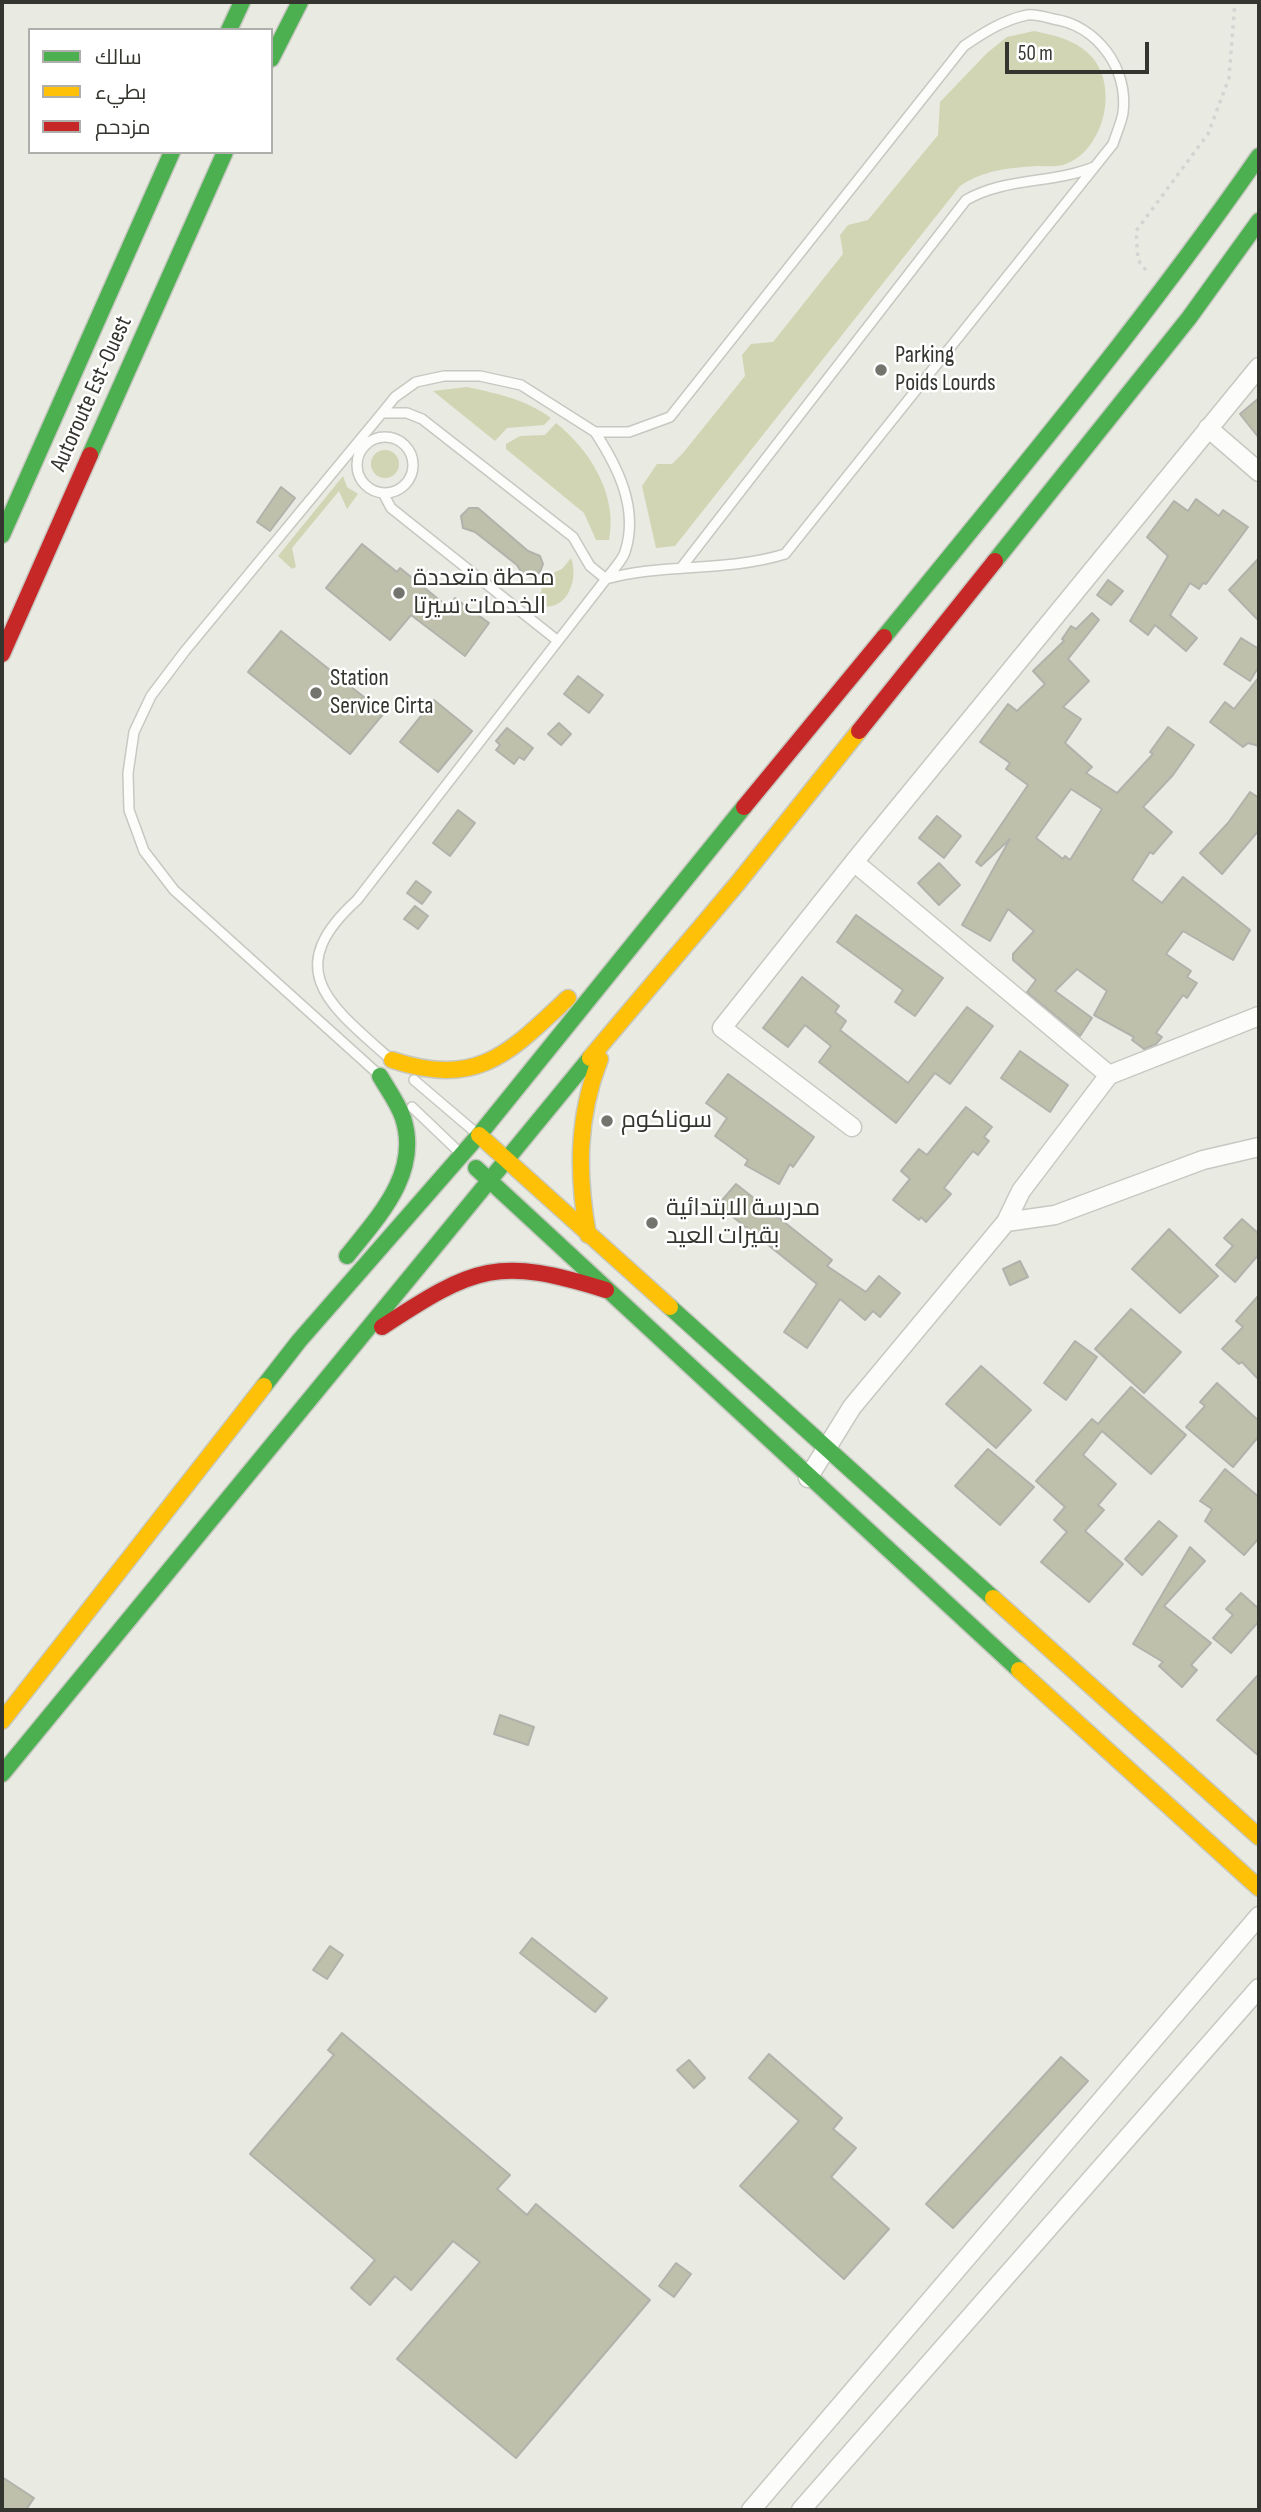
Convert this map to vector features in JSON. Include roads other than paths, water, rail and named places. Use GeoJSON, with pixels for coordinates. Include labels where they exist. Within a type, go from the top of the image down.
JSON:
{"type":"FeatureCollection","features":[{"type":"Feature","properties":{"kind":"main road"},"geometry":{"type":"LineString","coordinates":[[230,28],[242,2]]}},
{"type":"Feature","properties":{"kind":"main road"},"geometry":{"type":"LineString","coordinates":[[273,55],[300,2]]}},
{"type":"Feature","properties":{"kind":"main road","name":"Autoroute Est-Ouest"},"geometry":{"type":"LineString","coordinates":[[2,534],[171,154]]}},
{"type":"Feature","properties":{"kind":"main road","name":"Autoroute Est-Ouest"},"geometry":{"type":"LineString","coordinates":[[2,654],[224,154]]}},
{"type":"Feature","properties":{"kind":"main road"},"geometry":{"type":"LineString","coordinates":[[2,1721],[299,1341],[480,1135],[631,945],[1077,402],[1164,290],[1259,156]]}},
{"type":"Feature","properties":{"kind":"main road"},"geometry":{"type":"LineString","coordinates":[[2,1774],[357,1344],[488,1179],[737,884],[1189,318],[1259,221]]}},
{"type":"Feature","properties":{"kind":"main road"},"geometry":{"type":"LineString","coordinates":[[392,1060],[413,1069],[446,1073],[463,1072],[493,1061],[507,1053],[631,945]]}},
{"type":"Feature","properties":{"kind":"main road"},"geometry":{"type":"LineString","coordinates":[[588,1235],[578,1167],[580,1134],[596,1068],[610,1037]]}},
{"type":"Feature","properties":{"kind":"main road"},"geometry":{"type":"LineString","coordinates":[[335,1271],[391,1198],[404,1171],[408,1144],[404,1119],[380,1076]]}},
{"type":"Feature","properties":{"kind":"main road"},"geometry":{"type":"LineString","coordinates":[[480,1135],[1259,1838]]}},
{"type":"Feature","properties":{"kind":"main road"},"geometry":{"type":"LineString","coordinates":[[462,1155],[808,1478],[1259,1888]]}},
{"type":"Feature","properties":{"kind":"main road"},"geometry":{"type":"LineString","coordinates":[[357,1344],[444,1286],[485,1272],[517,1269],[549,1272],[606,1290]]}},
{"type":"Feature","properties":{"kind":"main road"},"geometry":{"type":"LineString","coordinates":[[299,1341],[320,1292]]}},
{"type":"Feature","properties":{"kind":"street"},"geometry":{"type":"LineString","coordinates":[[852,1127],[722,1028],[1259,367]]}},
{"type":"Feature","properties":{"kind":"street"},"geometry":{"type":"LineString","coordinates":[[1208,428],[1259,471]]}},
{"type":"Feature","properties":{"kind":"street"},"geometry":{"type":"LineString","coordinates":[[855,862],[1109,1074]]}},
{"type":"Feature","properties":{"kind":"street"},"geometry":{"type":"LineString","coordinates":[[808,1478],[852,1406],[1006,1222],[1021,1191],[1109,1074],[1259,1016]]}},
{"type":"Feature","properties":{"kind":"street"},"geometry":{"type":"LineString","coordinates":[[1006,1222],[1055,1215],[1203,1160],[1259,1147]]}},
{"type":"Feature","properties":{"kind":"street"},"geometry":{"type":"LineString","coordinates":[[751,2510],[1259,1916]]}},
{"type":"Feature","properties":{"kind":"street"},"geometry":{"type":"LineString","coordinates":[[801,2510],[1259,1989]]}},
{"type":"Feature","properties":{"kind":"lane"},"geometry":{"type":"LineString","coordinates":[[595,432],[629,432],[670,417],[964,46],[992,27],[1029,15],[1069,21],[1092,35],[1113,58],[1120,83],[1123,112],[1113,144],[785,554],[763,561],[629,573],[606,579]]}},
{"type":"Feature","properties":{"kind":"lane"},"geometry":{"type":"LineString","coordinates":[[681,568],[966,200],[1002,184],[1075,175],[1096,166]]}},
{"type":"Feature","properties":{"kind":"lane"},"geometry":{"type":"LineString","coordinates":[[462,1155],[380,1076],[174,890],[144,851],[129,810],[128,773],[134,732],[151,696],[185,651],[395,397],[416,382],[444,376],[480,376],[521,385],[595,432],[614,460],[626,492],[631,524],[624,554],[606,579],[356,900],[337,918],[320,944],[317,974],[327,996],[350,1023],[480,1135]]}},
{"type":"Feature","properties":{"kind":"lane"},"geometry":{"type":"LineString","coordinates":[[379,417],[407,413],[422,419],[573,537],[590,566],[606,579]]}},
{"type":"Feature","properties":{"kind":"lane"},"geometry":{"type":"LineString","coordinates":[[377,437],[379,417]]}},
{"type":"Feature","properties":{"kind":"lane"},"geometry":{"type":"LineString","coordinates":[[377,437],[396,438],[410,450],[413,458],[412,475],[401,489],[383,493],[365,485],[356,467],[362,448],[377,437]]}},
{"type":"Feature","properties":{"kind":"lane"},"geometry":{"type":"LineString","coordinates":[[343,460],[357,457]]}},
{"type":"Feature","properties":{"kind":"lane"},"geometry":{"type":"LineString","coordinates":[[383,493],[391,508],[558,641]]}},
{"type":"Feature","properties":{"kind":"place","name":"Parking Poids Lourds"},"geometry":{"type":"Point","coordinates":[881,370]}},
{"type":"Feature","properties":{"kind":"place","name":"محطة متعددة الخدمات سيرتا"},"geometry":{"type":"Point","coordinates":[399,593]}},
{"type":"Feature","properties":{"kind":"place","name":"Station Service Cirta"},"geometry":{"type":"Point","coordinates":[316,693]}},
{"type":"Feature","properties":{"kind":"place","name":"سوناكوم"},"geometry":{"type":"Point","coordinates":[607,1121]}},
{"type":"Feature","properties":{"kind":"place","name":"مدرسة الابتدائية بقيرات العيد"},"geometry":{"type":"Point","coordinates":[652,1223]}}]}
